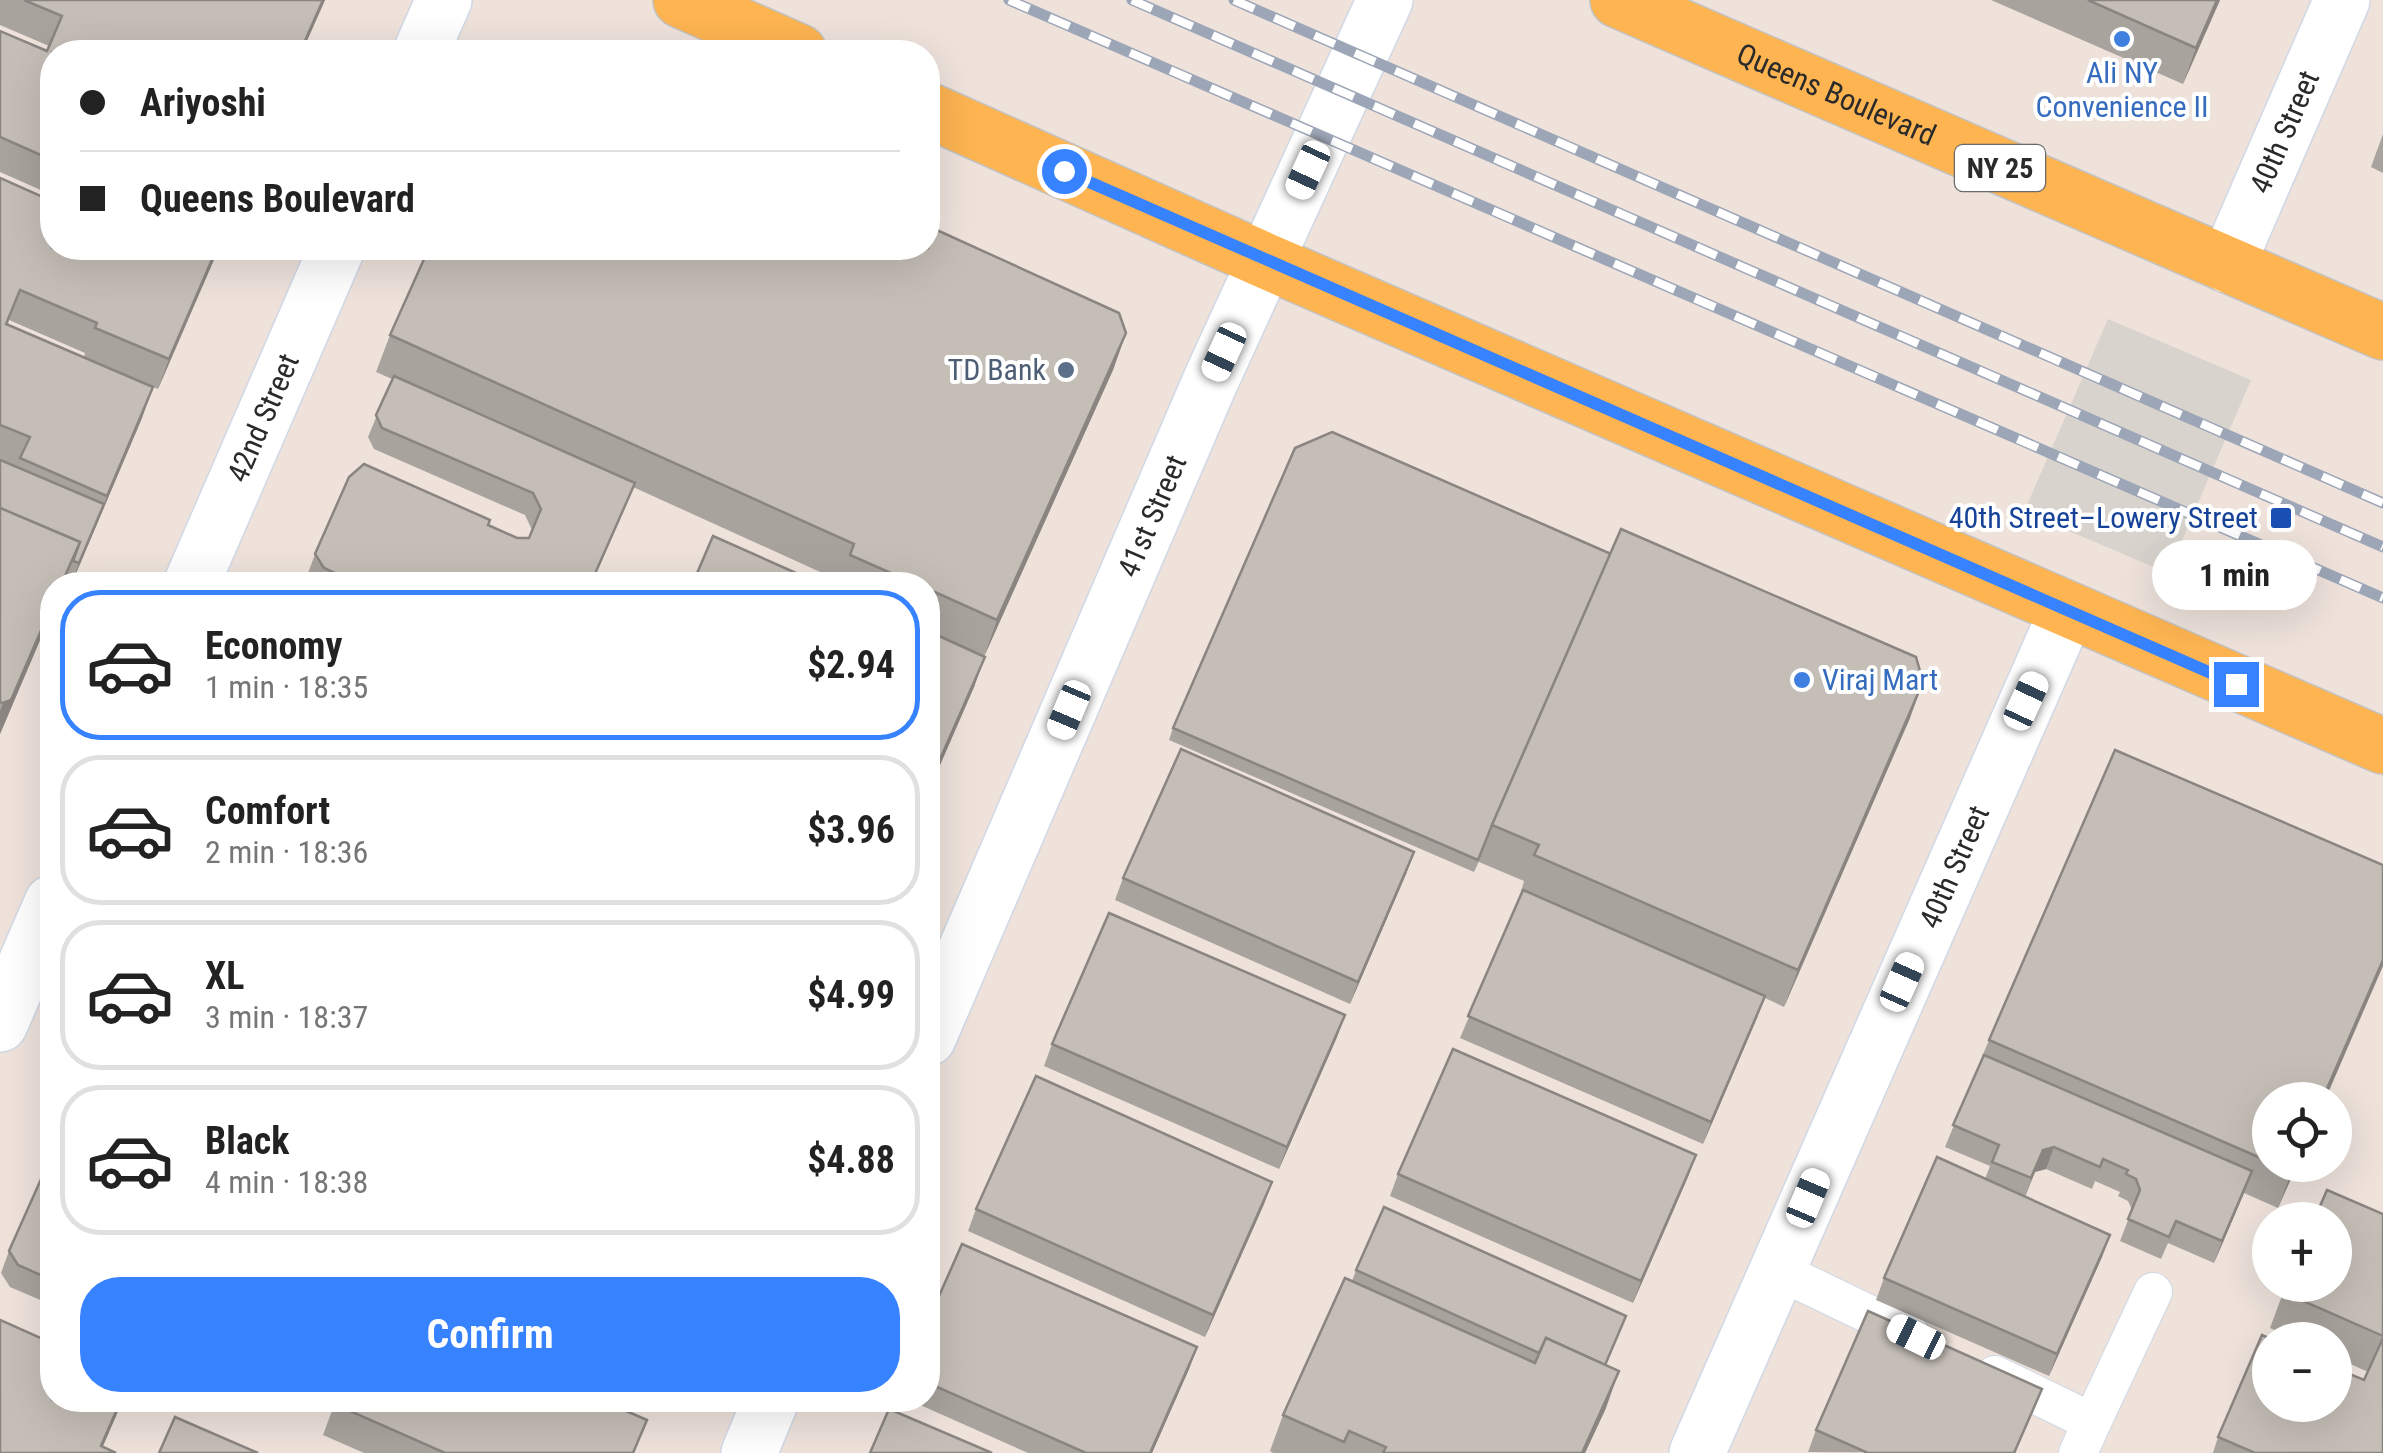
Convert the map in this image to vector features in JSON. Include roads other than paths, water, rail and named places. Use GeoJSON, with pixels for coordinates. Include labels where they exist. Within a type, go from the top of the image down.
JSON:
{"type":"FeatureCollection","features":[{"type":"Feature","properties":{"kind":"main road"},"geometry":{"type":"LineString","coordinates":[[681,0],[771,40]]}},
{"type":"Feature","properties":{"kind":"main road","name":"Queens Boulevard"},"geometry":{"type":"LineString","coordinates":[[1618,0],[2383,332]]}},
{"type":"Feature","properties":{"kind":"main road"},"geometry":{"type":"LineString","coordinates":[[940,115],[2383,746]]}},
{"type":"Feature","properties":{"kind":"street"},"geometry":{"type":"LineString","coordinates":[[426,40],[444,0]]}},
{"type":"Feature","properties":{"kind":"street","name":"41st Street"},"geometry":{"type":"LineString","coordinates":[[940,1010],[1266,261],[1385,0]]}},
{"type":"Feature","properties":{"kind":"street","name":"40th Street"},"geometry":{"type":"LineString","coordinates":[[2227,265],[2342,0]]}},
{"type":"Feature","properties":{"kind":"street","name":"42nd Street"},"geometry":{"type":"LineString","coordinates":[[196,572],[332,260]]}},
{"type":"Feature","properties":{"kind":"street","name":"40th Street"},"geometry":{"type":"LineString","coordinates":[[1697,1453],[2067,610]]}},
{"type":"Feature","properties":{"kind":"street"},"geometry":{"type":"LineString","coordinates":[[0,1024],[40,931]]}},
{"type":"Feature","properties":{"kind":"street"},"geometry":{"type":"LineString","coordinates":[[748,1453],[767,1412]]}},
{"type":"Feature","properties":{"kind":"lane"},"geometry":{"type":"LineString","coordinates":[[1777,1270],[1934,1346]]}},
{"type":"Feature","properties":{"kind":"lane"},"geometry":{"type":"LineString","coordinates":[[1969,1362],[2085,1438],[2153,1292]]}},
{"type":"Feature","properties":{"kind":"railway"},"geometry":{"type":"LineString","coordinates":[[1009,0],[2383,598]]}},
{"type":"Feature","properties":{"kind":"railway"},"geometry":{"type":"LineString","coordinates":[[1132,0],[2383,547]]}},
{"type":"Feature","properties":{"kind":"railway"},"geometry":{"type":"LineString","coordinates":[[1234,0],[2383,503]]}},
{"type":"Feature","properties":{"kind":"place","name":"Ali NY Convenience II"},"geometry":{"type":"Point","coordinates":[2122,39]}},
{"type":"Feature","properties":{"kind":"place","name":"TD Bank"},"geometry":{"type":"Point","coordinates":[1066,370]}},
{"type":"Feature","properties":{"kind":"place","name":"40th Street–Lowery Street"},"geometry":{"type":"Point","coordinates":[2281,518]}},
{"type":"Feature","properties":{"kind":"place","name":"Viraj Mart"},"geometry":{"type":"Point","coordinates":[1802,680]}}]}
